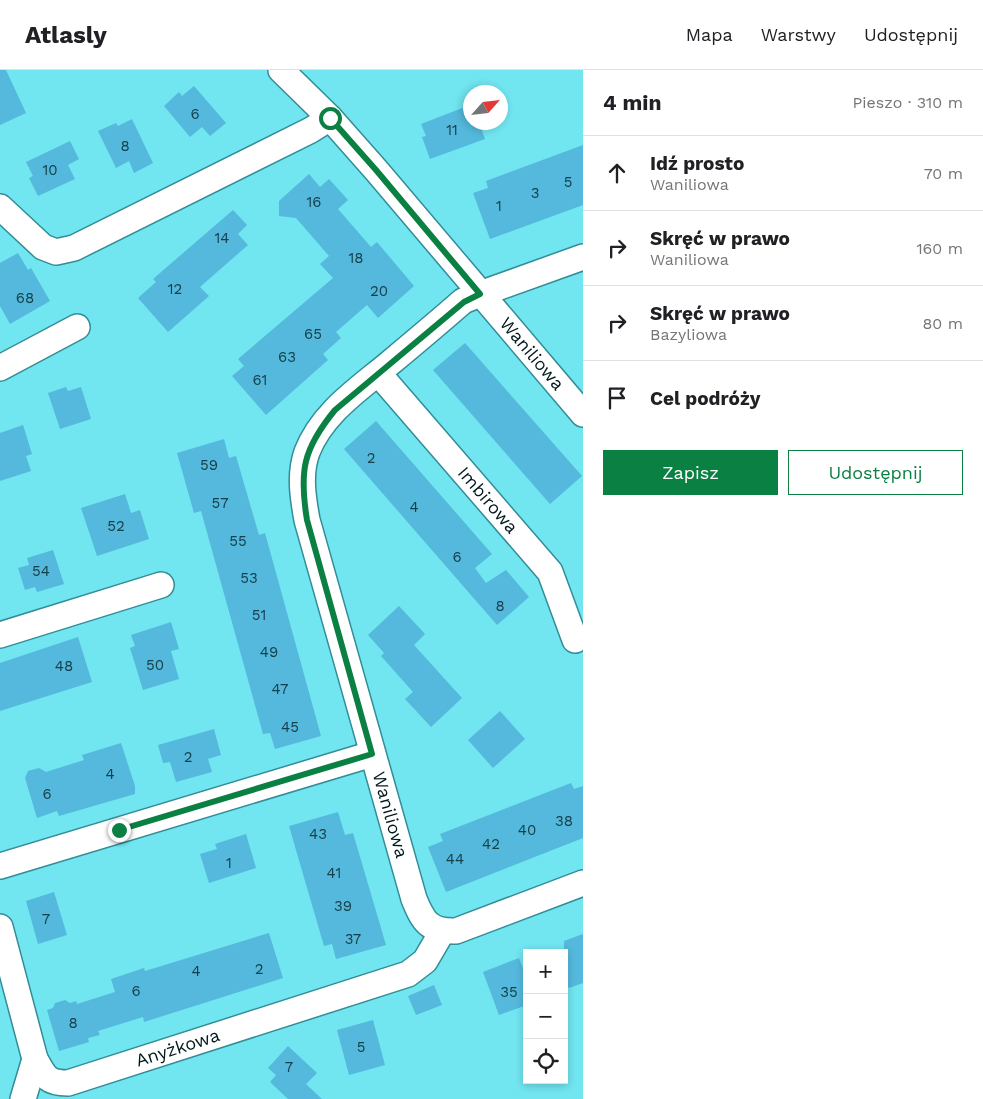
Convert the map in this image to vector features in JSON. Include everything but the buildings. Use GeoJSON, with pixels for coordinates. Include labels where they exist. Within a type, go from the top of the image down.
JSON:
{"type":"FeatureCollection","features":[{"type":"Feature","properties":{"kind":"street","name":"Waniliowa"},"geometry":{"type":"LineString","coordinates":[[281,70],[330,118],[376,170],[583,414]]}},
{"type":"Feature","properties":{"kind":"street"},"geometry":{"type":"LineString","coordinates":[[0,207],[43,247],[56,252],[74,248],[311,130],[330,118]]}},
{"type":"Feature","properties":{"kind":"street"},"geometry":{"type":"LineString","coordinates":[[480,294],[583,257]]}},
{"type":"Feature","properties":{"kind":"street","name":"Waniliowa"},"geometry":{"type":"LineString","coordinates":[[442,932],[429,925],[420,915],[414,899],[307,520],[302,493],[303,470],[307,453],[319,429],[335,410],[464,302],[480,294]]}},
{"type":"Feature","properties":{"kind":"street"},"geometry":{"type":"LineString","coordinates":[[0,368],[77,328]]}},
{"type":"Feature","properties":{"kind":"street","name":"Imbirowa"},"geometry":{"type":"LineString","coordinates":[[378,373],[550,572],[575,640]]}},
{"type":"Feature","properties":{"kind":"street"},"geometry":{"type":"LineString","coordinates":[[0,635],[161,585]]}},
{"type":"Feature","properties":{"kind":"street"},"geometry":{"type":"LineString","coordinates":[[0,866],[372,754]]}},
{"type":"Feature","properties":{"kind":"street"},"geometry":{"type":"LineString","coordinates":[[442,932],[470,927],[583,883]]}},
{"type":"Feature","properties":{"kind":"street","name":"Anyżkowa"},"geometry":{"type":"LineString","coordinates":[[0,927],[35,1059],[44,1076],[53,1083],[68,1083],[408,974],[425,961],[442,932]]}},
{"type":"Feature","properties":{"kind":"street"},"geometry":{"type":"LineString","coordinates":[[23,1099],[35,1059]]}},
{"type":"Feature","properties":{"kind":"route"},"geometry":{"type":"LineString","coordinates":[[119,830],[372,754],[307,520],[302,493],[303,470],[307,453],[319,429],[335,410],[464,302],[480,294],[330,118]]}}]}
